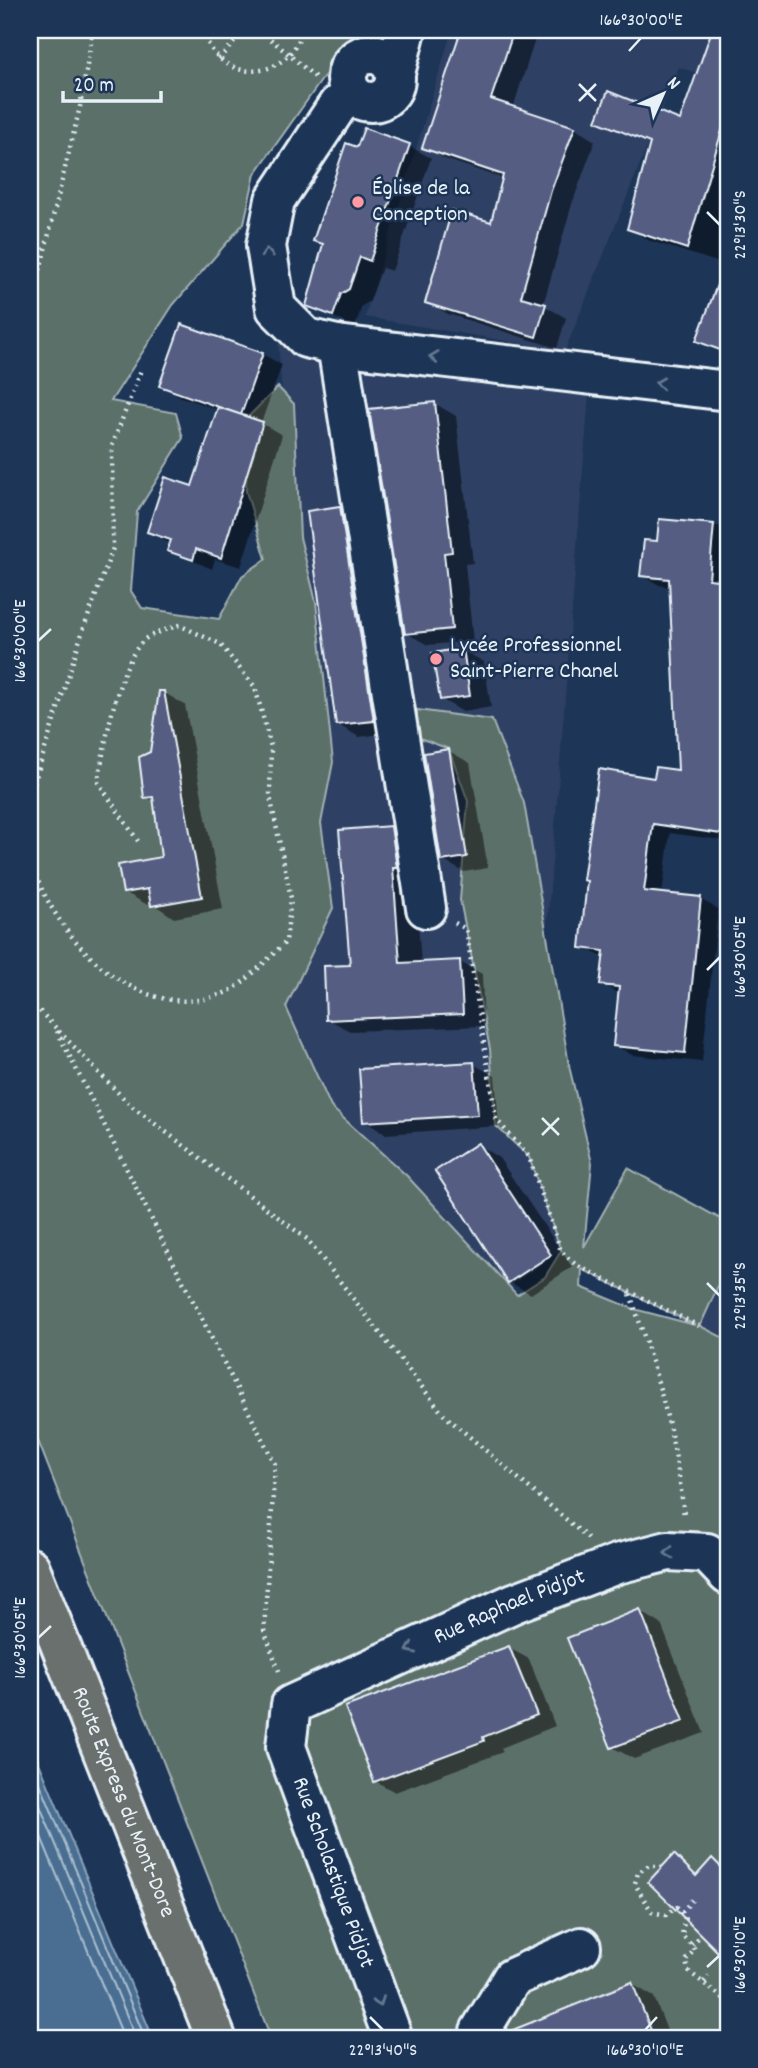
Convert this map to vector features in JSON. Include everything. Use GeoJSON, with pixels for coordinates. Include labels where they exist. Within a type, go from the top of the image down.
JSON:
{"type":"FeatureCollection","features":[{"type":"Feature","properties":{"kind":"main road","name":"Route Express du Mont-Dore"},"geometry":{"type":"LineString","coordinates":[[30,1568],[216,2038]]}},
{"type":"Feature","properties":{"kind":"street"},"geometry":{"type":"LineString","coordinates":[[407,30],[379,53],[350,64],[336,88],[338,105],[275,200],[266,246],[276,308],[306,338],[337,345],[728,391]]}},
{"type":"Feature","properties":{"kind":"street"},"geometry":{"type":"LineString","coordinates":[[337,345],[426,908]]}},
{"type":"Feature","properties":{"kind":"street","name":"Rue Raphael Pidjot"},"geometry":{"type":"LineString","coordinates":[[291,1705],[514,1603],[617,1564],[668,1551],[707,1553],[728,1574]]}},
{"type":"Feature","properties":{"kind":"street","name":"Rue Scholastique Pidjot"},"geometry":{"type":"LineString","coordinates":[[291,1705],[286,1747],[393,2038]]}},
{"type":"Feature","properties":{"kind":"street"},"geometry":{"type":"LineString","coordinates":[[482,2038],[480,2031],[512,1978],[581,1947]]}},
{"type":"Feature","properties":{"kind":"path"},"geometry":{"type":"LineString","coordinates":[[30,311],[80,107],[93,30]]}},
{"type":"Feature","properties":{"kind":"path"},"geometry":{"type":"LineString","coordinates":[[203,30],[209,47],[219,59],[240,69],[263,70],[290,56],[303,30]]}},
{"type":"Feature","properties":{"kind":"path"},"geometry":{"type":"LineString","coordinates":[[219,59],[245,30]]}},
{"type":"Feature","properties":{"kind":"path"},"geometry":{"type":"LineString","coordinates":[[260,30],[290,56],[336,88]]}},
{"type":"Feature","properties":{"kind":"path"},"geometry":{"type":"LineString","coordinates":[[30,796],[76,648],[113,548],[112,446],[141,370]]}},
{"type":"Feature","properties":{"kind":"path"},"geometry":{"type":"LineString","coordinates":[[30,834],[34,874],[70,939],[122,984],[182,1003],[230,991],[286,942],[290,898],[270,796],[271,747],[255,687],[220,644],[179,625],[146,638],[120,680],[104,749],[98,782],[138,841]]}},
{"type":"Feature","properties":{"kind":"path"},"geometry":{"type":"LineString","coordinates":[[426,908],[466,929],[496,1119],[528,1157],[561,1251],[576,1265],[699,1326]]}},
{"type":"Feature","properties":{"kind":"path"},"geometry":{"type":"LineString","coordinates":[[30,1001],[129,1104],[307,1239],[443,1414],[617,1564]]}},
{"type":"Feature","properties":{"kind":"path"},"geometry":{"type":"LineString","coordinates":[[55,1028],[275,1464],[264,1630],[291,1705]]}},
{"type":"Feature","properties":{"kind":"path"},"geometry":{"type":"LineString","coordinates":[[629,1293],[655,1367],[678,1455],[688,1552]]}},
{"type":"Feature","properties":{"kind":"path"},"geometry":{"type":"LineString","coordinates":[[662,1867],[649,1865],[638,1873],[635,1883],[640,1897],[652,1912],[666,1915],[677,1907],[685,1916],[682,1935],[695,1949],[686,1960],[688,1971],[728,2002]]}},
{"type":"Feature","properties":{"kind":"path"},"geometry":{"type":"LineString","coordinates":[[681,1912],[692,1900]]}},
{"type":"Feature","properties":{"kind":"path"},"geometry":{"type":"LineString","coordinates":[[692,1945],[701,1935]]}},
{"type":"Feature","properties":{"kind":"path"},"geometry":{"type":"LineString","coordinates":[[704,1982],[709,1976]]}},
{"type":"Feature","properties":{"kind":"shaded area"},"geometry":{"type":"Polygon","coordinates":[[[452,30],[728,30],[728,85],[679,67],[565,351],[365,317],[452,30]]]}},
{"type":"Feature","properties":{"kind":"shaded area","name":"Lycée Professionnel Saint-Pierre Chanel"},"geometry":{"type":"Polygon","coordinates":[[[278,343],[341,365],[589,394],[529,1157],[561,1251],[497,1295],[306,1107],[269,988],[325,924],[278,343]]]}},
{"type":"Feature","properties":{"kind":"shaded area"},"geometry":{"type":"Polygon","coordinates":[[[728,1266],[728,1340],[699,1326],[728,1266]]]}},
{"type":"Feature","properties":{"kind":"green space"},"geometry":{"type":"Polygon","coordinates":[[[30,30],[357,30],[255,174],[244,223],[173,305],[111,401],[176,413],[183,438],[137,512],[131,591],[142,608],[219,619],[242,576],[266,559],[246,491],[248,417],[278,387],[294,404],[300,537],[316,602],[333,762],[321,823],[333,908],[286,1007],[331,1107],[407,1176],[517,1295],[545,1277],[561,1251],[529,1157],[496,1126],[490,1049],[460,900],[468,801],[449,749],[417,737],[417,710],[492,720],[524,803],[570,1070],[592,1163],[584,1247],[628,1168],[728,1223],[728,1264],[700,1326],[728,1340],[728,2038],[271,2038],[30,1420],[30,30]],[[582,1269],[581,1287],[634,1309],[695,1325],[582,1269]]]}},
{"type":"Feature","properties":{"kind":"water"},"geometry":{"type":"Polygon","coordinates":[[[30,1741],[153,2038],[30,2038],[30,1741]]]}},
{"type":"Feature","properties":{"kind":"building"},"geometry":{"type":"Polygon","coordinates":[[[461,30],[514,30],[491,99],[575,127],[551,191],[521,297],[546,304],[536,337],[425,303],[452,210],[491,222],[503,175],[422,148],[461,30]]]}},
{"type":"Feature","properties":{"kind":"building"},"geometry":{"type":"Polygon","coordinates":[[[712,30],[728,30],[728,110],[687,249],[627,229],[650,143],[596,121],[608,91],[680,120],[712,30]]]}},
{"type":"Feature","properties":{"kind":"building","name":"Église de la Conception"},"geometry":{"type":"Polygon","coordinates":[[[364,128],[410,144],[370,261],[360,257],[349,289],[341,294],[333,316],[306,306],[323,244],[313,241],[346,143],[357,147],[364,128]]]}},
{"type":"Feature","properties":{"kind":"building"},"geometry":{"type":"Polygon","coordinates":[[[726,261],[728,262],[728,353],[696,341],[726,261]]]}},
{"type":"Feature","properties":{"kind":"building"},"geometry":{"type":"Polygon","coordinates":[[[181,324],[263,353],[241,415],[159,386],[181,324]]]}},
{"type":"Feature","properties":{"kind":"building"},"geometry":{"type":"Polygon","coordinates":[[[435,402],[452,552],[444,553],[452,629],[405,634],[369,409],[435,402]]]}},
{"type":"Feature","properties":{"kind":"building"},"geometry":{"type":"Polygon","coordinates":[[[218,407],[263,422],[221,558],[196,549],[193,560],[167,551],[171,540],[147,532],[165,477],[192,486],[218,407]]]}},
{"type":"Feature","properties":{"kind":"building"},"geometry":{"type":"Polygon","coordinates":[[[340,506],[374,721],[336,725],[307,511],[340,506]]]}},
{"type":"Feature","properties":{"kind":"building"},"geometry":{"type":"Polygon","coordinates":[[[659,519],[714,524],[709,579],[724,581],[728,650],[728,835],[653,824],[644,891],[701,897],[685,1053],[613,1046],[619,987],[600,985],[604,951],[580,948],[587,881],[583,880],[599,769],[654,778],[656,767],[678,770],[669,579],[640,576],[644,540],[657,541],[659,519]]]}},
{"type":"Feature","properties":{"kind":"building"},"geometry":{"type":"Polygon","coordinates":[[[463,648],[470,696],[440,700],[432,653],[463,648]]]}},
{"type":"Feature","properties":{"kind":"building"},"geometry":{"type":"Polygon","coordinates":[[[159,691],[164,691],[202,897],[151,906],[148,889],[123,893],[118,865],[161,857],[153,797],[144,798],[139,757],[150,752],[159,691]]]}},
{"type":"Feature","properties":{"kind":"building"},"geometry":{"type":"Polygon","coordinates":[[[449,749],[467,857],[441,861],[424,753],[449,749]]]}},
{"type":"Feature","properties":{"kind":"building"},"geometry":{"type":"Polygon","coordinates":[[[391,826],[397,868],[393,868],[400,963],[460,960],[463,1014],[326,1020],[324,966],[350,965],[339,830],[391,826]]]}},
{"type":"Feature","properties":{"kind":"building"},"geometry":{"type":"Polygon","coordinates":[[[474,1062],[478,1115],[363,1122],[359,1069],[474,1062]]]}},
{"type":"Feature","properties":{"kind":"building"},"geometry":{"type":"Polygon","coordinates":[[[478,1143],[551,1255],[508,1283],[435,1171],[478,1143]]]}},
{"type":"Feature","properties":{"kind":"building"},"geometry":{"type":"Polygon","coordinates":[[[640,1609],[684,1721],[611,1748],[567,1638],[640,1609]]]}},
{"type":"Feature","properties":{"kind":"building"},"geometry":{"type":"Polygon","coordinates":[[[509,1646],[537,1715],[483,1737],[484,1741],[374,1782],[345,1707],[509,1646]]]}},
{"type":"Feature","properties":{"kind":"building"},"geometry":{"type":"Polygon","coordinates":[[[674,1854],[696,1876],[712,1858],[728,1874],[728,1962],[648,1882],[674,1854]]]}},
{"type":"Feature","properties":{"kind":"building"},"geometry":{"type":"Polygon","coordinates":[[[632,1982],[654,2038],[503,2038],[505,2033],[632,1982]]]}},
{"type":"Feature","properties":{"kind":"place","name":"Église de la Conception"},"geometry":{"type":"Point","coordinates":[358,202]}},
{"type":"Feature","properties":{"kind":"place","name":"Lycée Professionnel Saint-Pierre Chanel"},"geometry":{"type":"Point","coordinates":[436,659]}}]}
